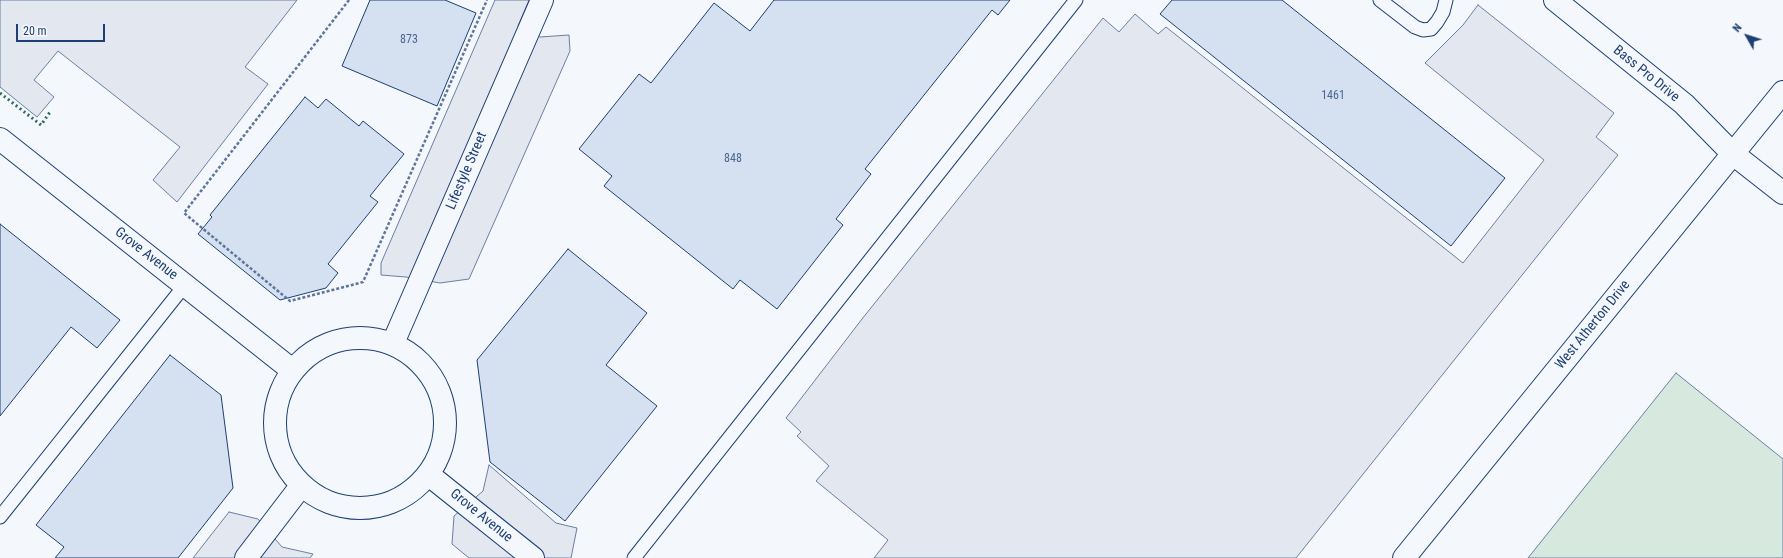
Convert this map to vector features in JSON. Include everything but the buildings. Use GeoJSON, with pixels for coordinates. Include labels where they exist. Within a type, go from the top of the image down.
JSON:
{"type":"FeatureCollection","features":[{"type":"Feature","properties":{"kind":"street","name":"Lifestyle Street"},"geometry":{"type":"LineString","coordinates":[[393,343],[542,0]]}},
{"type":"Feature","properties":{"kind":"street","name":"Bass Pro Drive"},"geometry":{"type":"LineString","coordinates":[[1555,0],[1684,104],[1732,153],[1783,193]]}},
{"type":"Feature","properties":{"kind":"street","name":"West Atherton Drive"},"geometry":{"type":"LineString","coordinates":[[1404,558],[1783,92]]}},
{"type":"Feature","properties":{"kind":"street","name":"Grove Avenue"},"geometry":{"type":"LineString","coordinates":[[0,139],[292,370]]}},
{"type":"Feature","properties":{"kind":"street"},"geometry":{"type":"LineString","coordinates":[[364,336],[393,343],[427,369],[441,395],[446,418],[442,448],[429,475],[416,488],[391,503],[362,509],[326,502],[301,486],[279,455],[273,426],[278,396],[292,370],[305,356],[331,342],[364,336]]}},
{"type":"Feature","properties":{"kind":"street","name":"Grove Avenue"},"geometry":{"type":"LineString","coordinates":[[429,475],[533,558]]}},
{"type":"Feature","properties":{"kind":"street"},"geometry":{"type":"LineString","coordinates":[[246,558],[301,486]]}},
{"type":"Feature","properties":{"kind":"lane"},"geometry":{"type":"LineString","coordinates":[[634,558],[1076,0]]}},
{"type":"Feature","properties":{"kind":"lane"},"geometry":{"type":"LineString","coordinates":[[1380,0],[1415,27],[1423,30],[1431,29],[1437,22],[1443,12],[1446,0]]}},
{"type":"Feature","properties":{"kind":"lane"},"geometry":{"type":"LineString","coordinates":[[0,517],[185,285]]}},
{"type":"Feature","properties":{"kind":"path"},"geometry":{"type":"LineString","coordinates":[[349,0],[184,212],[290,301],[363,282],[487,0]]}},
{"type":"Feature","properties":{"kind":"shaded area"},"geometry":{"type":"Polygon","coordinates":[[[0,0],[297,0],[245,67],[268,84],[177,202],[153,180],[180,147],[58,51],[34,80],[54,97],[37,117],[0,87],[0,0]]]}},
{"type":"Feature","properties":{"kind":"shaded area"},"geometry":{"type":"Polygon","coordinates":[[[495,0],[529,0],[518,26],[540,37],[569,35],[570,51],[469,279],[440,283],[406,277],[381,275],[381,263],[495,0]]]}},
{"type":"Feature","properties":{"kind":"shaded area"},"geometry":{"type":"Polygon","coordinates":[[[1478,5],[1614,113],[1596,137],[1618,155],[1296,558],[874,558],[888,540],[816,481],[829,466],[797,436],[801,432],[786,418],[862,319],[1103,18],[1119,32],[1135,14],[1158,34],[1166,27],[1463,263],[1544,160],[1425,63],[1463,25],[1478,5]]]}},
{"type":"Feature","properties":{"kind":"shaded area"},"geometry":{"type":"Polygon","coordinates":[[[1676,373],[1783,459],[1783,558],[1528,558],[1676,373]]]}},
{"type":"Feature","properties":{"kind":"shaded area"},"geometry":{"type":"Polygon","coordinates":[[[489,465],[556,523],[577,528],[571,558],[469,558],[452,544],[454,516],[483,491],[489,465]]]}},
{"type":"Feature","properties":{"kind":"shaded area"},"geometry":{"type":"Polygon","coordinates":[[[229,512],[258,519],[282,547],[313,554],[310,558],[193,558],[229,512]]]}},
{"type":"Feature","properties":{"kind":"hedge"},"geometry":{"type":"LineString","coordinates":[[0,93],[41,125],[50,112]]}}]}
